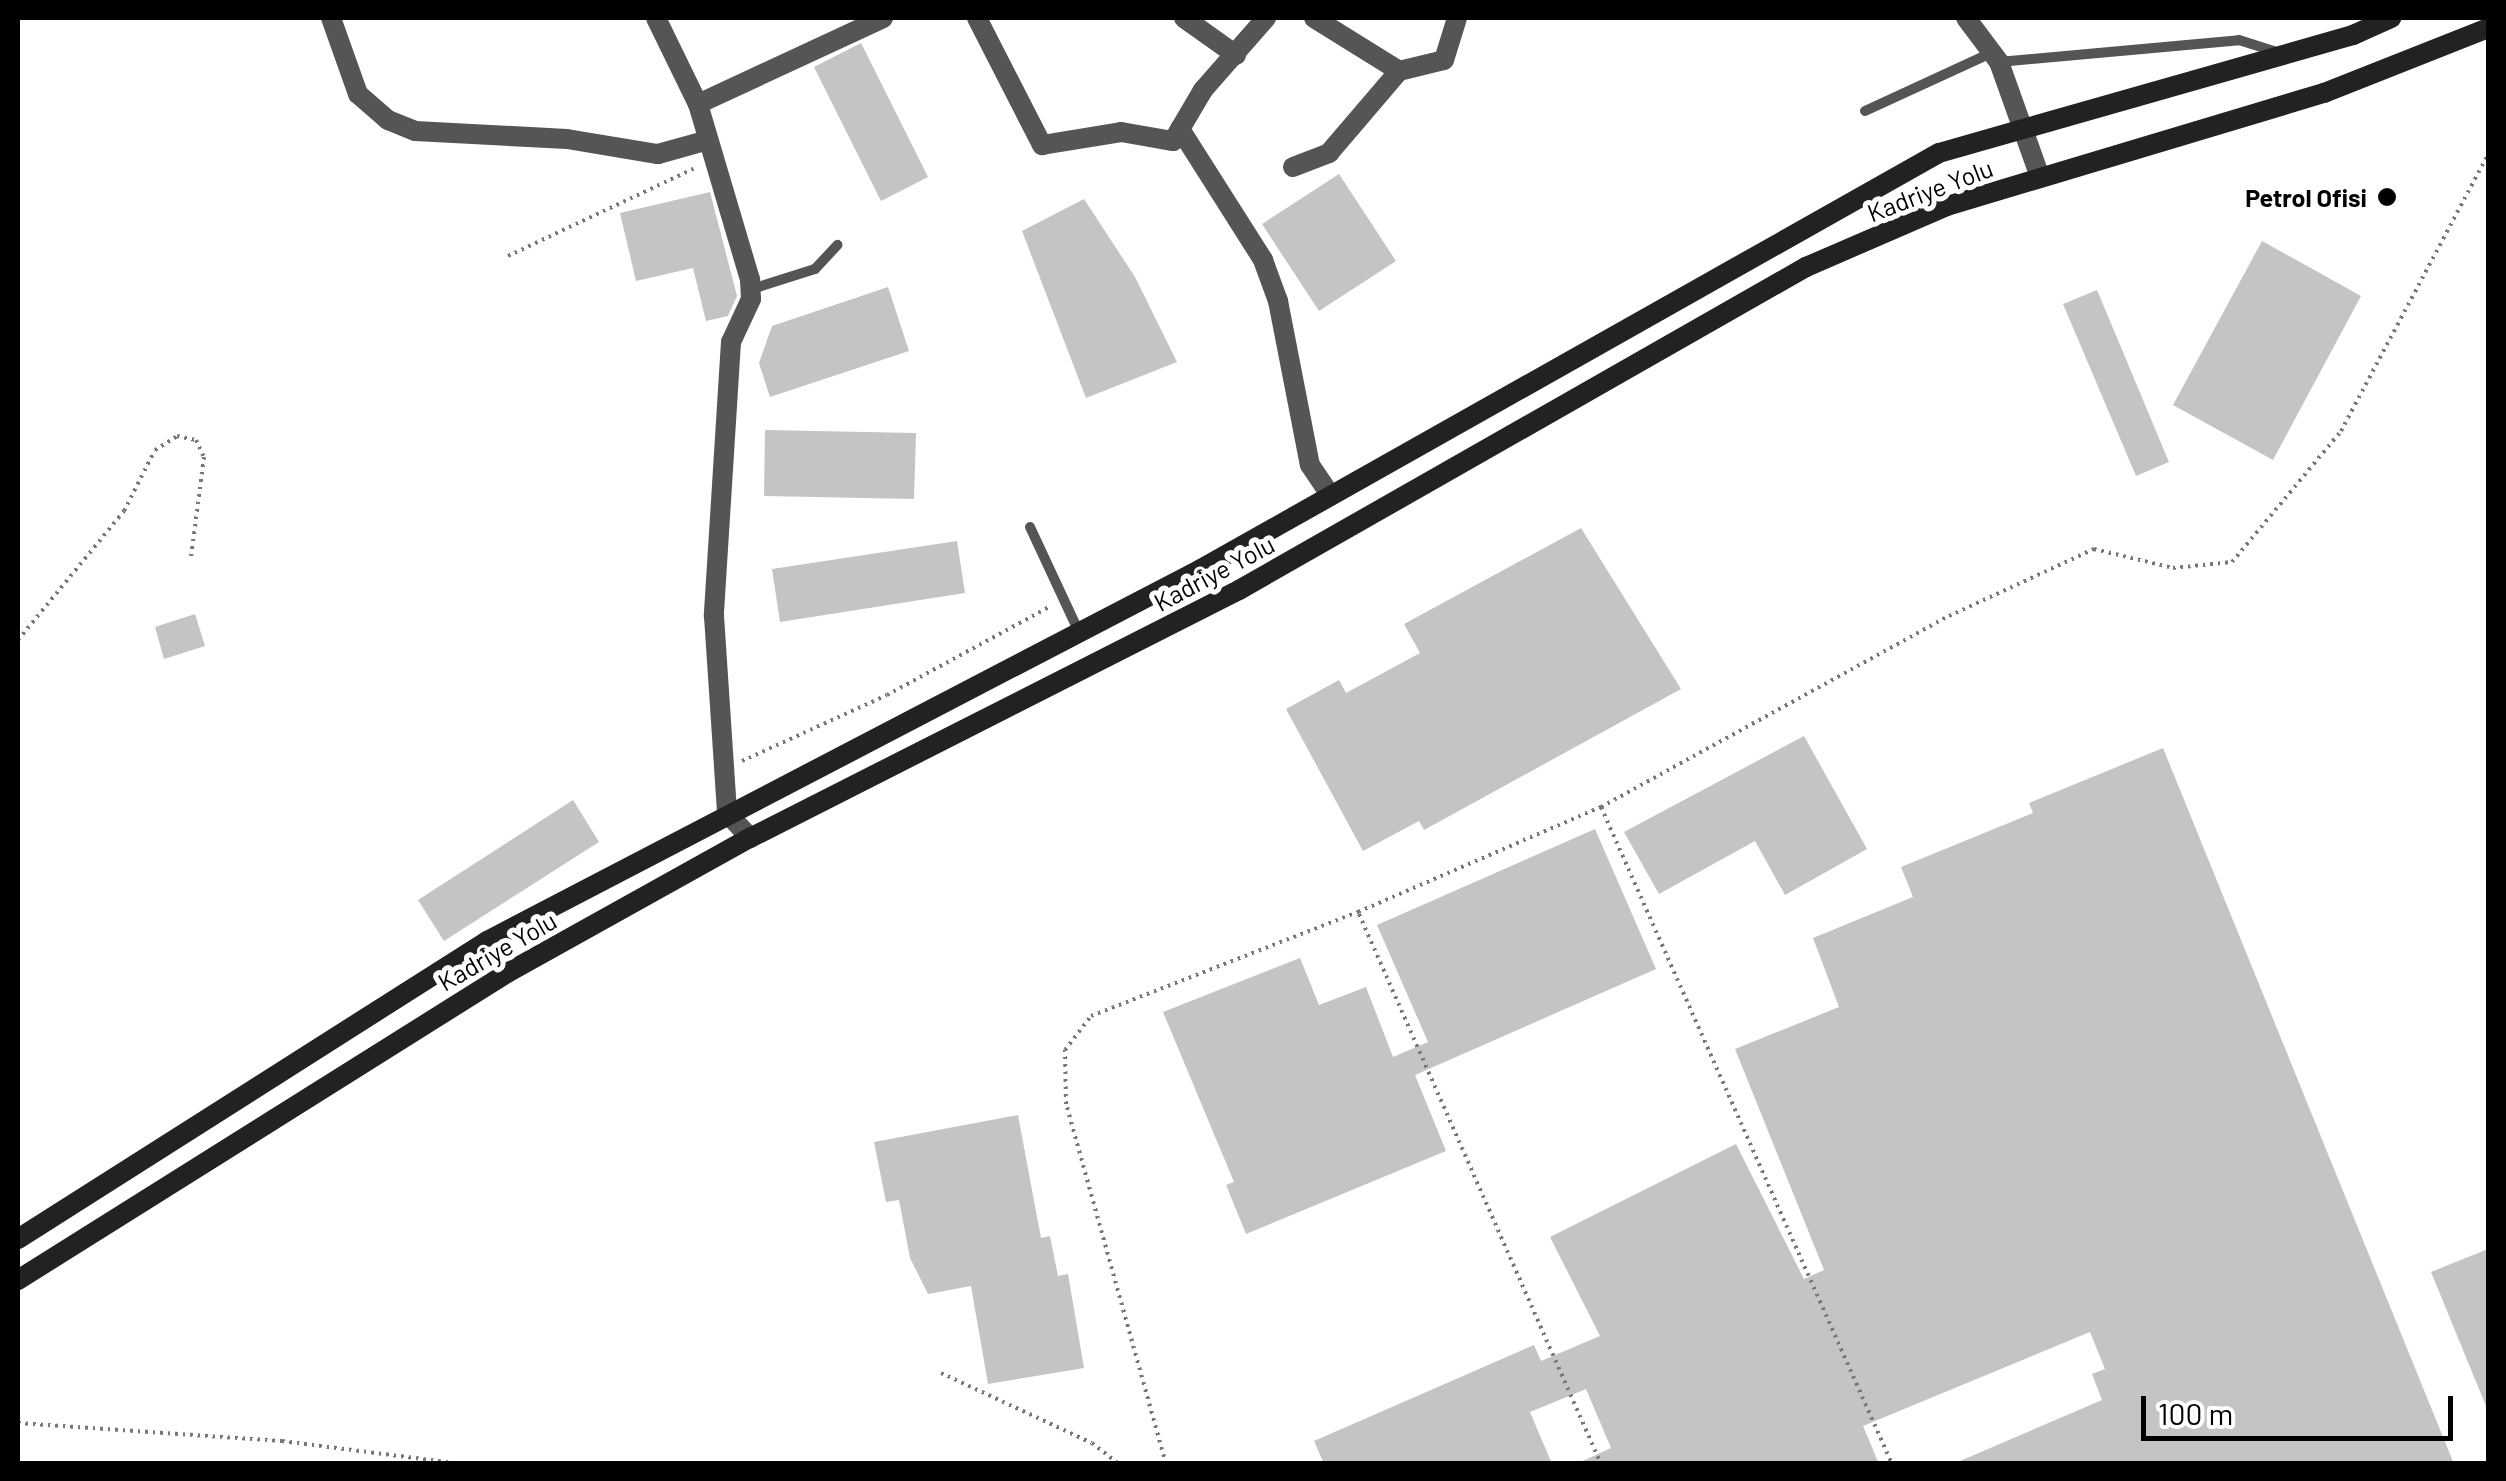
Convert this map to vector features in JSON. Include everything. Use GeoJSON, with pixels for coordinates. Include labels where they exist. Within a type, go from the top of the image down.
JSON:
{"type":"FeatureCollection","features":[{"type":"Feature","properties":{"kind":"main road","name":"Kadriye Yolu"},"geometry":{"type":"LineString","coordinates":[[18,1239],[487,941],[1331,496],[1939,154],[2286,55],[2391,18]]}},
{"type":"Feature","properties":{"kind":"main road","name":"Kadriye Yolu"},"geometry":{"type":"LineString","coordinates":[[18,1280],[222,1156],[396,1037],[750,838],[1238,590],[1806,267],[1947,206],[2324,93],[2488,28]]}},
{"type":"Feature","properties":{"kind":"street"},"geometry":{"type":"LineString","coordinates":[[332,18],[358,94],[388,120],[415,131],[567,139],[658,154],[708,151]]}},
{"type":"Feature","properties":{"kind":"street"},"geometry":{"type":"LineString","coordinates":[[656,18],[698,104],[708,151],[751,289],[732,342],[714,616],[727,813],[750,838]]}},
{"type":"Feature","properties":{"kind":"street"},"geometry":{"type":"LineString","coordinates":[[698,104],[884,18]]}},
{"type":"Feature","properties":{"kind":"street"},"geometry":{"type":"LineString","coordinates":[[978,18],[1042,146],[1120,132],[1173,141],[1266,18]]}},
{"type":"Feature","properties":{"kind":"street"},"geometry":{"type":"LineString","coordinates":[[1184,18],[1236,55]]}},
{"type":"Feature","properties":{"kind":"street"},"geometry":{"type":"LineString","coordinates":[[1314,18],[1399,71]]}},
{"type":"Feature","properties":{"kind":"street"},"geometry":{"type":"LineString","coordinates":[[1292,167],[1329,153],[1399,71],[1444,60],[1457,18]]}},
{"type":"Feature","properties":{"kind":"street"},"geometry":{"type":"LineString","coordinates":[[1966,18],[1996,57],[2040,176]]}},
{"type":"Feature","properties":{"kind":"street"},"geometry":{"type":"LineString","coordinates":[[1180,129],[1263,260],[1278,301],[1310,465],[1331,496]]}},
{"type":"Feature","properties":{"kind":"lane"},"geometry":{"type":"LineString","coordinates":[[1866,112],[1996,57],[2239,40],[2286,55]]}},
{"type":"Feature","properties":{"kind":"lane"},"geometry":{"type":"LineString","coordinates":[[751,289],[815,269],[837,245]]}},
{"type":"Feature","properties":{"kind":"lane"},"geometry":{"type":"LineString","coordinates":[[1030,527],[1060,601],[1079,632]]}},
{"type":"Feature","properties":{"kind":"path"},"geometry":{"type":"LineString","coordinates":[[508,256],[708,151]]}},
{"type":"Feature","properties":{"kind":"path"},"geometry":{"type":"LineString","coordinates":[[1166,1464],[1066,1104],[1065,1050],[1091,1016],[1358,912],[1601,806],[1950,616],[2094,549],[2173,568],[2232,562],[2341,431],[2488,155]]}},
{"type":"Feature","properties":{"kind":"path"},"geometry":{"type":"LineString","coordinates":[[18,640],[124,512],[155,450],[177,436],[196,440],[204,457],[190,557]]}},
{"type":"Feature","properties":{"kind":"path"},"geometry":{"type":"LineString","coordinates":[[724,769],[887,695],[1060,601]]}},
{"type":"Feature","properties":{"kind":"path"},"geometry":{"type":"LineString","coordinates":[[1601,806],[1892,1464]]}},
{"type":"Feature","properties":{"kind":"path"},"geometry":{"type":"LineString","coordinates":[[1358,912],[1601,1464]]}},
{"type":"Feature","properties":{"kind":"path"},"geometry":{"type":"LineString","coordinates":[[942,1373],[1092,1443],[1119,1464]]}},
{"type":"Feature","properties":{"kind":"path"},"geometry":{"type":"LineString","coordinates":[[18,1423],[282,1441],[462,1464]]}},
{"type":"Feature","properties":{"kind":"building"},"geometry":{"type":"Polygon","coordinates":[[[861,43],[928,177],[881,201],[814,67],[861,43]]]}},
{"type":"Feature","properties":{"kind":"building"},"geometry":{"type":"Polygon","coordinates":[[[1339,174],[1396,261],[1319,311],[1262,224],[1339,174]]]}},
{"type":"Feature","properties":{"kind":"building"},"geometry":{"type":"Polygon","coordinates":[[[710,192],[737,296],[728,316],[706,321],[693,268],[636,281],[620,213],[710,192]]]}},
{"type":"Feature","properties":{"kind":"building"},"geometry":{"type":"Polygon","coordinates":[[[1084,199],[1135,277],[1177,362],[1086,398],[1022,231],[1084,199]]]}},
{"type":"Feature","properties":{"kind":"building"},"geometry":{"type":"Polygon","coordinates":[[[2262,241],[2361,296],[2273,460],[2173,405],[2262,241]]]}},
{"type":"Feature","properties":{"kind":"building"},"geometry":{"type":"Polygon","coordinates":[[[888,287],[909,351],[770,397],[759,363],[772,326],[888,287]]]}},
{"type":"Feature","properties":{"kind":"building"},"geometry":{"type":"Polygon","coordinates":[[[2097,290],[2169,462],[2136,476],[2063,304],[2097,290]]]}},
{"type":"Feature","properties":{"kind":"building"},"geometry":{"type":"Polygon","coordinates":[[[765,430],[916,433],[914,499],[764,496],[765,430]]]}},
{"type":"Feature","properties":{"kind":"building"},"geometry":{"type":"Polygon","coordinates":[[[1581,528],[1681,689],[1424,830],[1419,821],[1363,851],[1286,709],[1339,680],[1346,693],[1420,653],[1404,624],[1581,528]]]}},
{"type":"Feature","properties":{"kind":"building"},"geometry":{"type":"Polygon","coordinates":[[[957,541],[965,593],[780,622],[772,569],[957,541]]]}},
{"type":"Feature","properties":{"kind":"building"},"geometry":{"type":"Polygon","coordinates":[[[195,614],[205,646],[164,659],[155,627],[195,614]]]}},
{"type":"Feature","properties":{"kind":"building"},"geometry":{"type":"Polygon","coordinates":[[[1804,736],[1867,849],[1785,895],[1755,841],[1659,894],[1624,832],[1804,736]]]}},
{"type":"Feature","properties":{"kind":"building"},"geometry":{"type":"Polygon","coordinates":[[[2163,748],[2454,1464],[1953,1464],[2102,1400],[2092,1374],[2105,1369],[2090,1332],[1863,1426],[1879,1464],[1576,1464],[1611,1448],[1586,1389],[1530,1412],[1552,1464],[1324,1464],[1314,1441],[1534,1345],[1541,1361],[1600,1336],[1550,1237],[1736,1144],[1804,1279],[1824,1270],[1735,1049],[1839,1007],[1813,938],[1913,897],[1901,867],[2033,813],[2029,803],[2163,748]]]}},
{"type":"Feature","properties":{"kind":"building"},"geometry":{"type":"Polygon","coordinates":[[[573,800],[599,842],[444,941],[418,900],[573,800]]]}},
{"type":"Feature","properties":{"kind":"building"},"geometry":{"type":"Polygon","coordinates":[[[1595,829],[1656,969],[1415,1075],[1446,1151],[1246,1234],[1226,1185],[1234,1182],[1163,1012],[1300,958],[1319,1005],[1366,987],[1393,1057],[1428,1042],[1377,925],[1595,829]]]}},
{"type":"Feature","properties":{"kind":"building"},"geometry":{"type":"Polygon","coordinates":[[[1018,1115],[1041,1238],[1050,1236],[1058,1276],[1068,1274],[1084,1368],[988,1384],[971,1286],[928,1294],[910,1258],[899,1200],[886,1202],[874,1142],[1018,1115]]]}},
{"type":"Feature","properties":{"kind":"building"},"geometry":{"type":"Polygon","coordinates":[[[2488,1249],[2488,1411],[2431,1272],[2488,1249]]]}},
{"type":"Feature","properties":{"kind":"place","name":"Petrol Ofisi"},"geometry":{"type":"Point","coordinates":[2387,197]}}]}
